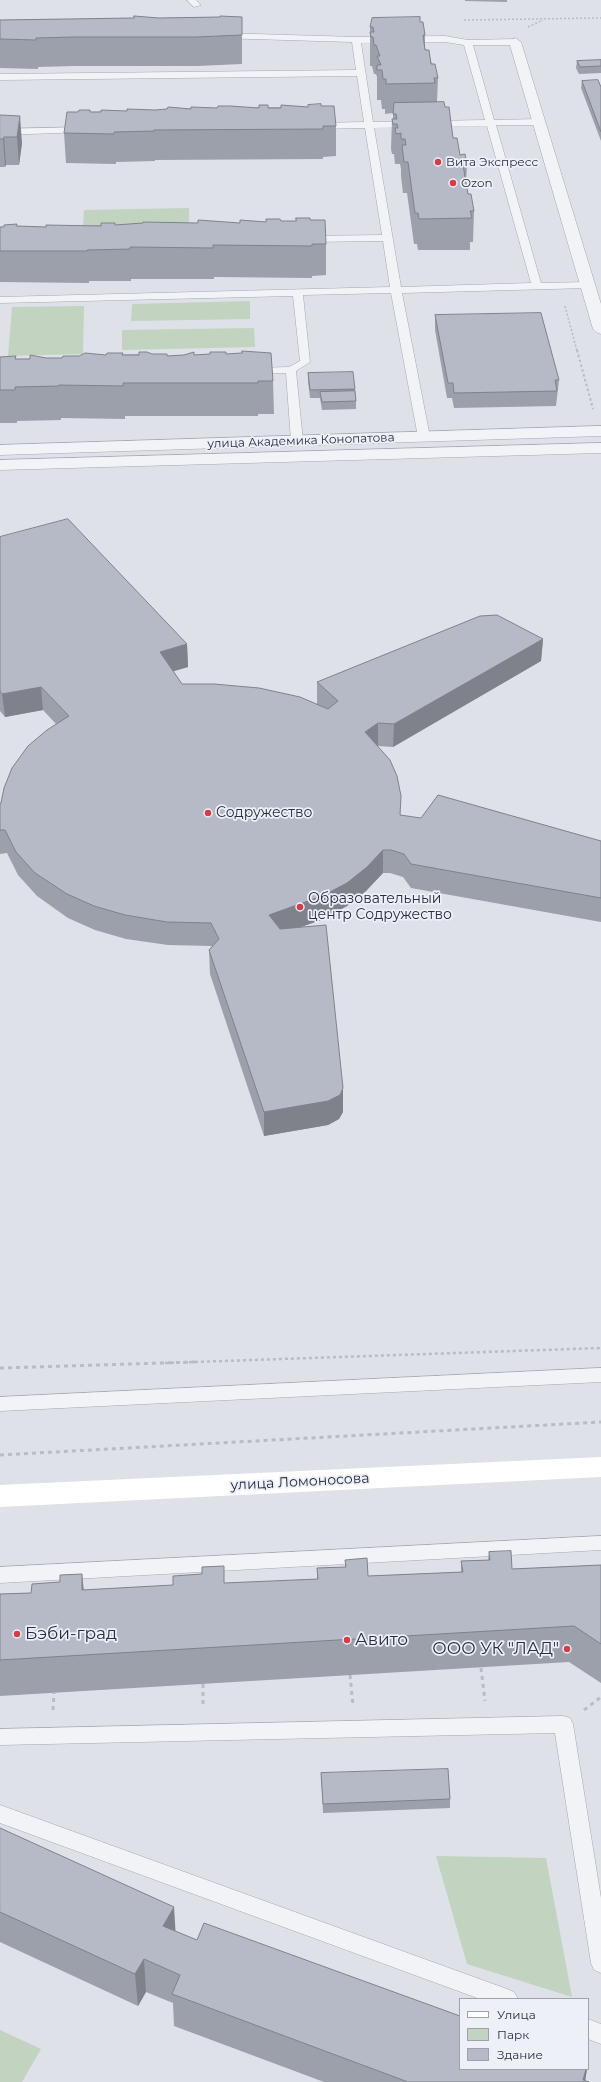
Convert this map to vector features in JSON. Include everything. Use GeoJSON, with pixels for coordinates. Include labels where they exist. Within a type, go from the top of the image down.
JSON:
{"type":"FeatureCollection","features":[{"type":"Feature","properties":{"kind":"main road","name":"улица Ломоносова"},"geometry":{"type":"LineString","coordinates":[[0,1496],[601,1467]]}},
{"type":"Feature","properties":{"kind":"street"},"geometry":{"type":"LineString","coordinates":[[516,42],[601,329]]}},
{"type":"Feature","properties":{"kind":"street","name":"улица Академика Конопатова"},"geometry":{"type":"LineString","coordinates":[[0,450],[601,431]]}},
{"type":"Feature","properties":{"kind":"street","name":"улица Академика Конопатова"},"geometry":{"type":"LineString","coordinates":[[0,465],[601,448]]}},
{"type":"Feature","properties":{"kind":"lane"},"geometry":{"type":"LineString","coordinates":[[211,36],[258,36],[356,40],[445,39],[468,43],[516,42]]}},
{"type":"Feature","properties":{"kind":"lane"},"geometry":{"type":"LineString","coordinates":[[356,40],[387,238],[424,437]]}},
{"type":"Feature","properties":{"kind":"lane"},"geometry":{"type":"LineString","coordinates":[[468,43],[537,286]]}},
{"type":"Feature","properties":{"kind":"lane"},"geometry":{"type":"LineString","coordinates":[[0,77],[361,73]]}},
{"type":"Feature","properties":{"kind":"lane"},"geometry":{"type":"LineString","coordinates":[[306,126],[539,122]]}},
{"type":"Feature","properties":{"kind":"lane"},"geometry":{"type":"LineString","coordinates":[[0,132],[94,130]]}},
{"type":"Feature","properties":{"kind":"lane"},"geometry":{"type":"LineString","coordinates":[[300,240],[387,238]]}},
{"type":"Feature","properties":{"kind":"lane"},"geometry":{"type":"LineString","coordinates":[[0,300],[588,285]]}},
{"type":"Feature","properties":{"kind":"lane"},"geometry":{"type":"LineString","coordinates":[[244,372],[291,370],[305,362],[298,292]]}},
{"type":"Feature","properties":{"kind":"lane"},"geometry":{"type":"LineString","coordinates":[[291,370],[297,441]]}},
{"type":"Feature","properties":{"kind":"lane"},"geometry":{"type":"LineString","coordinates":[[0,1404],[601,1375]]}},
{"type":"Feature","properties":{"kind":"lane"},"geometry":{"type":"LineString","coordinates":[[0,1575],[601,1542]]}},
{"type":"Feature","properties":{"kind":"lane"},"geometry":{"type":"LineString","coordinates":[[0,1737],[563,1724],[601,1963]]}},
{"type":"Feature","properties":{"kind":"lane"},"geometry":{"type":"LineString","coordinates":[[0,1814],[504,1998]]}},
{"type":"Feature","properties":{"kind":"lane"},"geometry":{"type":"LineString","coordinates":[[589,2029],[601,2034]]}},
{"type":"Feature","properties":{"kind":"path"},"geometry":{"type":"LineString","coordinates":[[0,1368],[601,1348]]}},
{"type":"Feature","properties":{"kind":"path"},"geometry":{"type":"LineString","coordinates":[[0,1455],[601,1422]]}},
{"type":"Feature","properties":{"kind":"path"},"geometry":{"type":"LineString","coordinates":[[481,1668],[488,1726]]}},
{"type":"Feature","properties":{"kind":"green space"},"geometry":{"type":"Polygon","coordinates":[[[189,208],[189,226],[83,228],[84,210],[189,208]]]}},
{"type":"Feature","properties":{"kind":"green space"},"geometry":{"type":"Polygon","coordinates":[[[250,301],[250,319],[131,321],[132,304],[250,301]]]}},
{"type":"Feature","properties":{"kind":"green space"},"geometry":{"type":"Polygon","coordinates":[[[84,306],[83,354],[8,356],[12,307],[84,306]]]}},
{"type":"Feature","properties":{"kind":"green space"},"geometry":{"type":"Polygon","coordinates":[[[254,328],[255,347],[122,350],[122,330],[254,328]]]}},
{"type":"Feature","properties":{"kind":"green space"},"geometry":{"type":"Polygon","coordinates":[[[436,1856],[546,1858],[572,1997],[467,1964],[436,1856]]]}},
{"type":"Feature","properties":{"kind":"green space"},"geometry":{"type":"Polygon","coordinates":[[[0,2030],[41,2049],[22,2082],[0,2082],[0,2030]]]}},
{"type":"Feature","properties":{"kind":"building"},"geometry":{"type":"Polygon","coordinates":[[[134,16],[159,18],[220,16],[242,17],[242,35],[196,37],[73,37],[36,38],[36,40],[0,39],[0,20],[134,18],[134,16]]]}},
{"type":"Feature","properties":{"kind":"building"},"geometry":{"type":"Polygon","coordinates":[[[420,17],[420,22],[423,22],[425,35],[423,35],[425,50],[429,50],[431,64],[435,64],[438,78],[434,78],[435,83],[386,84],[386,79],[383,79],[382,70],[377,70],[377,65],[381,65],[377,56],[380,56],[376,45],[374,45],[373,37],[371,37],[370,32],[374,32],[373,27],[370,27],[372,18],[420,17]]]}},
{"type":"Feature","properties":{"kind":"building"},"geometry":{"type":"Polygon","coordinates":[[[601,60],[601,66],[580,67],[577,61],[601,60]]]}},
{"type":"Feature","properties":{"kind":"building"},"geometry":{"type":"Polygon","coordinates":[[[598,80],[601,87],[601,132],[582,81],[598,80]]]}},
{"type":"Feature","properties":{"kind":"building"},"geometry":{"type":"Polygon","coordinates":[[[444,102],[445,107],[449,107],[453,138],[457,138],[460,155],[465,154],[467,165],[463,165],[468,194],[471,194],[474,211],[470,211],[472,218],[419,219],[418,213],[415,213],[408,162],[404,162],[402,145],[406,145],[405,139],[401,139],[401,133],[396,134],[395,128],[398,128],[397,124],[393,124],[392,119],[397,119],[396,114],[393,114],[394,103],[444,102]]]}},
{"type":"Feature","properties":{"kind":"building"},"geometry":{"type":"Polygon","coordinates":[[[321,104],[321,106],[334,106],[336,126],[323,126],[323,129],[154,130],[114,132],[114,134],[64,133],[67,112],[78,112],[79,110],[101,112],[101,110],[155,110],[167,109],[168,107],[191,109],[191,107],[217,108],[218,106],[259,108],[259,105],[268,105],[268,108],[281,108],[281,105],[308,107],[308,105],[321,104]]]}},
{"type":"Feature","properties":{"kind":"building"},"geometry":{"type":"Polygon","coordinates":[[[0,115],[20,116],[17,137],[4,137],[3,139],[0,139],[0,115]]]}},
{"type":"Feature","properties":{"kind":"building"},"geometry":{"type":"Polygon","coordinates":[[[296,218],[325,220],[326,244],[312,244],[312,246],[213,245],[213,248],[130,247],[130,249],[87,251],[0,251],[0,227],[4,227],[4,225],[17,224],[16,226],[46,227],[46,225],[101,226],[101,223],[115,223],[115,225],[143,222],[198,223],[198,220],[240,223],[240,220],[266,222],[266,219],[296,221],[296,218]]]}},
{"type":"Feature","properties":{"kind":"building"},"geometry":{"type":"Polygon","coordinates":[[[541,313],[559,380],[555,380],[557,391],[454,393],[453,383],[448,383],[435,315],[541,313]]]}},
{"type":"Feature","properties":{"kind":"building"},"geometry":{"type":"Polygon","coordinates":[[[242,351],[271,353],[273,381],[258,381],[258,383],[123,383],[123,386],[59,385],[15,387],[15,390],[0,390],[0,357],[16,356],[15,359],[30,359],[30,355],[46,358],[62,358],[63,356],[79,356],[85,353],[106,355],[107,353],[123,353],[122,355],[139,355],[139,352],[167,354],[167,356],[184,355],[194,352],[194,355],[210,354],[210,352],[226,352],[226,354],[242,353],[242,351]]]}},
{"type":"Feature","properties":{"kind":"building"},"geometry":{"type":"Polygon","coordinates":[[[353,372],[355,389],[310,390],[308,373],[353,372]]]}},
{"type":"Feature","properties":{"kind":"building"},"geometry":{"type":"Polygon","coordinates":[[[355,391],[356,401],[322,402],[320,392],[355,391]]]}},
{"type":"Feature","properties":{"kind":"building"},"geometry":{"type":"Polygon","coordinates":[[[68,519],[187,644],[160,652],[182,684],[214,684],[259,688],[300,697],[328,709],[338,701],[317,682],[480,616],[497,615],[543,639],[394,724],[378,723],[365,732],[390,760],[397,776],[401,796],[400,815],[421,818],[438,795],[601,841],[601,898],[411,864],[404,854],[391,850],[383,850],[367,867],[347,883],[322,896],[269,915],[280,929],[326,925],[343,1088],[340,1095],[328,1101],[264,1112],[209,950],[219,939],[211,923],[167,922],[125,915],[94,906],[67,894],[35,873],[16,852],[5,830],[0,830],[0,803],[12,768],[28,746],[47,730],[69,716],[41,687],[2,694],[0,691],[0,537],[68,519]]]}},
{"type":"Feature","properties":{"kind":"building"},"geometry":{"type":"Polygon","coordinates":[[[511,1551],[512,1569],[601,1565],[601,1644],[574,1626],[0,1660],[0,1594],[31,1593],[32,1584],[60,1582],[60,1575],[82,1574],[82,1590],[173,1585],[173,1576],[202,1574],[202,1567],[224,1566],[224,1583],[318,1579],[317,1568],[346,1567],[345,1560],[367,1558],[368,1576],[463,1572],[461,1561],[490,1560],[489,1552],[511,1551]]]}},
{"type":"Feature","properties":{"kind":"building"},"geometry":{"type":"Polygon","coordinates":[[[448,1769],[450,1799],[323,1804],[321,1773],[448,1769]]]}},
{"type":"Feature","properties":{"kind":"building"},"geometry":{"type":"Polygon","coordinates":[[[0,1828],[174,1907],[163,1926],[197,1940],[204,1923],[459,2016],[459,2070],[586,2070],[583,2080],[589,2082],[408,2082],[172,1994],[180,1975],[144,1959],[135,1974],[0,1912],[0,1828]]]}},
{"type":"Feature","properties":{"kind":"place","name":"Вита Экспресс"},"geometry":{"type":"Point","coordinates":[438,162]}},
{"type":"Feature","properties":{"kind":"place","name":"Ozon"},"geometry":{"type":"Point","coordinates":[453,183]}},
{"type":"Feature","properties":{"kind":"place","name":"Содружество"},"geometry":{"type":"Point","coordinates":[208,813]}},
{"type":"Feature","properties":{"kind":"place","name":"Образовательный центр Содружество"},"geometry":{"type":"Point","coordinates":[300,907]}},
{"type":"Feature","properties":{"kind":"place","name":"Бэби-град"},"geometry":{"type":"Point","coordinates":[17,1634]}},
{"type":"Feature","properties":{"kind":"place","name":"Авито"},"geometry":{"type":"Point","coordinates":[347,1640]}},
{"type":"Feature","properties":{"kind":"place","name":"ООО УК \"ЛАД\""},"geometry":{"type":"Point","coordinates":[567,1649]}}]}
